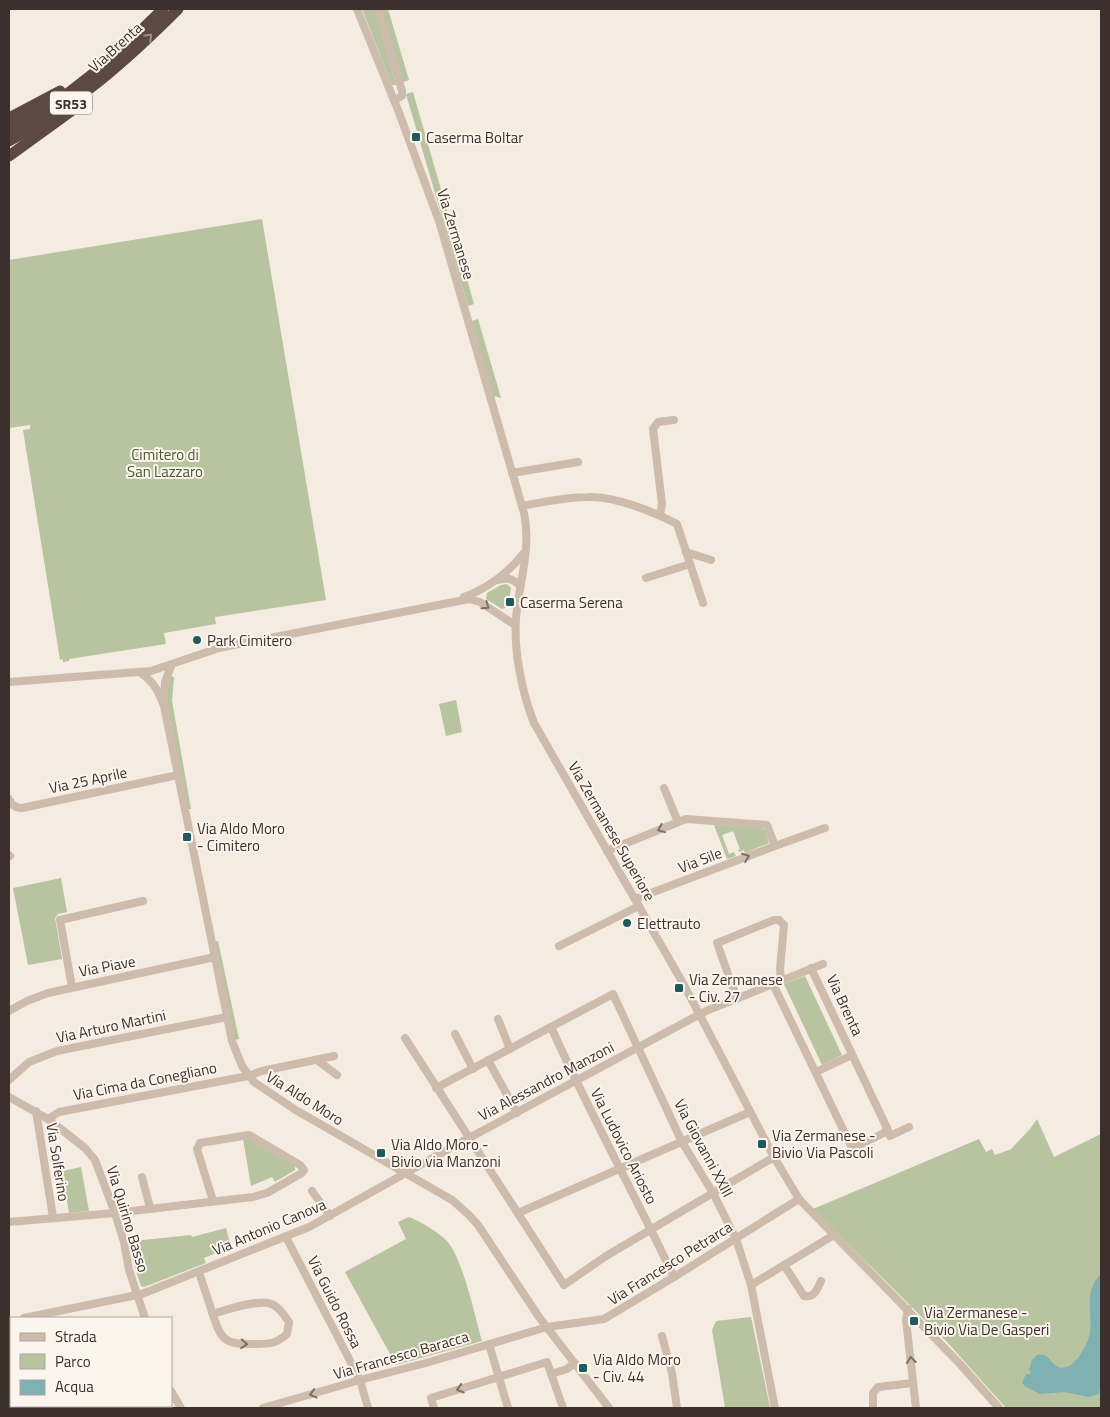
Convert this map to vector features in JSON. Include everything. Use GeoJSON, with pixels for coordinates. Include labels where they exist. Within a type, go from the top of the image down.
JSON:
{"type":"FeatureCollection","features":[{"type":"Feature","properties":{"kind":"highway","name":"Via Brenta"},"geometry":{"type":"LineString","coordinates":[[116,61],[162,9]]}},
{"type":"Feature","properties":{"kind":"highway","name":"Via Brenta"},"geometry":{"type":"LineString","coordinates":[[12,130],[72,103],[116,61],[178,9]]}},
{"type":"Feature","properties":{"kind":"highway"},"geometry":{"type":"LineString","coordinates":[[12,130],[48,98],[116,61]]}},
{"type":"Feature","properties":{"kind":"highway"},"geometry":{"type":"LineString","coordinates":[[9,156],[70,114],[100,87],[116,61]]}},
{"type":"Feature","properties":{"kind":"street","name":"Via Zermanese"},"geometry":{"type":"LineString","coordinates":[[357,9],[391,91],[439,221],[522,506],[526,527],[526,551],[515,625],[517,652],[524,690],[534,723]]}},
{"type":"Feature","properties":{"kind":"street"},"geometry":{"type":"LineString","coordinates":[[378,9],[401,87],[402,96],[394,100]]}},
{"type":"Feature","properties":{"kind":"street"},"geometry":{"type":"LineString","coordinates":[[391,91],[401,87]]}},
{"type":"Feature","properties":{"kind":"street"},"geometry":{"type":"LineString","coordinates":[[660,515],[662,504],[653,430],[658,422],[674,420]]}},
{"type":"Feature","properties":{"kind":"street"},"geometry":{"type":"LineString","coordinates":[[512,473],[578,462]]}},
{"type":"Feature","properties":{"kind":"street"},"geometry":{"type":"LineString","coordinates":[[522,506],[590,496],[615,500],[660,515],[677,524],[703,603]]}},
{"type":"Feature","properties":{"kind":"street"},"geometry":{"type":"LineString","coordinates":[[453,601],[478,592],[512,566],[526,551]]}},
{"type":"Feature","properties":{"kind":"street"},"geometry":{"type":"LineString","coordinates":[[686,552],[711,560]]}},
{"type":"Feature","properties":{"kind":"street"},"geometry":{"type":"LineString","coordinates":[[646,578],[690,564]]}},
{"type":"Feature","properties":{"kind":"street"},"geometry":{"type":"LineString","coordinates":[[494,581],[509,578],[520,586]]}},
{"type":"Feature","properties":{"kind":"street"},"geometry":{"type":"LineString","coordinates":[[9,682],[155,670],[219,648],[470,599],[477,600],[515,625]]}},
{"type":"Feature","properties":{"kind":"street"},"geometry":{"type":"LineString","coordinates":[[164,706],[165,682],[171,666]]}},
{"type":"Feature","properties":{"kind":"street"},"geometry":{"type":"LineString","coordinates":[[155,670],[163,676],[165,682]]}},
{"type":"Feature","properties":{"kind":"street"},"geometry":{"type":"LineString","coordinates":[[155,670],[151,676],[164,706]]}},
{"type":"Feature","properties":{"kind":"street"},"geometry":{"type":"LineString","coordinates":[[139,672],[153,683]]}},
{"type":"Feature","properties":{"kind":"street","name":"Via Aldo Moro"},"geometry":{"type":"LineString","coordinates":[[164,706],[234,1050],[248,1076],[294,1109],[452,1200],[474,1220],[547,1327],[609,1408]]}},
{"type":"Feature","properties":{"kind":"street","name":"Via Zermanese Superiore"},"geometry":{"type":"LineString","coordinates":[[534,723],[700,1015],[750,1112],[799,1199],[960,1364],[999,1408]]}},
{"type":"Feature","properties":{"kind":"street","name":"Via 25 Aprile"},"geometry":{"type":"LineString","coordinates":[[9,799],[13,806],[22,808],[178,775]]}},
{"type":"Feature","properties":{"kind":"street"},"geometry":{"type":"LineString","coordinates":[[664,788],[678,822]]}},
{"type":"Feature","properties":{"kind":"street","name":"Via Sile"},"geometry":{"type":"LineString","coordinates":[[607,850],[686,819],[767,824],[776,846]]}},
{"type":"Feature","properties":{"kind":"street","name":"Via Sile"},"geometry":{"type":"LineString","coordinates":[[559,946],[637,902],[825,828]]}},
{"type":"Feature","properties":{"kind":"street"},"geometry":{"type":"LineString","coordinates":[[72,987],[60,920],[143,901]]}},
{"type":"Feature","properties":{"kind":"street"},"geometry":{"type":"LineString","coordinates":[[737,999],[717,943],[774,920],[782,921],[784,925],[777,982],[850,1144],[856,1146],[884,1132],[886,1128],[890,1136],[909,1127]]}},
{"type":"Feature","properties":{"kind":"street","name":"Via Piave"},"geometry":{"type":"LineString","coordinates":[[9,1011],[36,997],[72,987],[215,957]]}},
{"type":"Feature","properties":{"kind":"street","name":"Via Alessandro Manzoni"},"geometry":{"type":"LineString","coordinates":[[406,1173],[700,1015],[822,964]]}},
{"type":"Feature","properties":{"kind":"street","name":"Via Brenta"},"geometry":{"type":"LineString","coordinates":[[811,968],[886,1128]]}},
{"type":"Feature","properties":{"kind":"street","name":"Via Giovanni XXIII"},"geometry":{"type":"LineString","coordinates":[[551,1027],[613,994],[682,1142],[713,1193],[736,1239],[751,1285],[775,1408]]}},
{"type":"Feature","properties":{"kind":"street","name":"Via Arturo Martini"},"geometry":{"type":"LineString","coordinates":[[9,1080],[29,1062],[49,1054],[227,1017]]}},
{"type":"Feature","properties":{"kind":"street"},"geometry":{"type":"LineString","coordinates":[[498,1019],[510,1049]]}},
{"type":"Feature","properties":{"kind":"street"},"geometry":{"type":"LineString","coordinates":[[436,1088],[551,1027]]}},
{"type":"Feature","properties":{"kind":"street","name":"Via Ludovico Ariosto"},"geometry":{"type":"LineString","coordinates":[[551,1027],[575,1081],[674,1278]]}},
{"type":"Feature","properties":{"kind":"street"},"geometry":{"type":"LineString","coordinates":[[455,1034],[473,1069]]}},
{"type":"Feature","properties":{"kind":"street"},"geometry":{"type":"LineString","coordinates":[[404,1038],[564,1285],[606,1256],[774,1156]]}},
{"type":"Feature","properties":{"kind":"street","name":"Via Cima da Conegliano"},"geometry":{"type":"LineString","coordinates":[[48,1119],[59,1112],[248,1076],[262,1071],[334,1056]]}},
{"type":"Feature","properties":{"kind":"street","name":"Via Brenta"},"geometry":{"type":"LineString","coordinates":[[816,1072],[852,1056]]}},
{"type":"Feature","properties":{"kind":"street"},"geometry":{"type":"LineString","coordinates":[[318,1060],[337,1075]]}},
{"type":"Feature","properties":{"kind":"street"},"geometry":{"type":"LineString","coordinates":[[488,1060],[516,1113]]}},
{"type":"Feature","properties":{"kind":"street","name":"Via Quirino Basso"},"geometry":{"type":"LineString","coordinates":[[10,1100],[36,1111],[91,1154],[99,1169],[115,1213],[145,1317]]}},
{"type":"Feature","properties":{"kind":"street","name":"Via Solferino"},"geometry":{"type":"LineString","coordinates":[[36,1111],[53,1217]]}},
{"type":"Feature","properties":{"kind":"street"},"geometry":{"type":"LineString","coordinates":[[518,1213],[750,1112]]}},
{"type":"Feature","properties":{"kind":"street"},"geometry":{"type":"LineString","coordinates":[[9,1222],[115,1213],[253,1197],[267,1193],[304,1170],[300,1164],[249,1135],[200,1143],[197,1149],[213,1201]]}},
{"type":"Feature","properties":{"kind":"street","name":"Via Antonio Canova"},"geometry":{"type":"LineString","coordinates":[[35,1317],[64,1314],[138,1295],[198,1272],[286,1237],[330,1216],[406,1173]]}},
{"type":"Feature","properties":{"kind":"street"},"geometry":{"type":"LineString","coordinates":[[142,1177],[150,1208]]}},
{"type":"Feature","properties":{"kind":"street"},"geometry":{"type":"LineString","coordinates":[[312,1191],[330,1216]]}},
{"type":"Feature","properties":{"kind":"street","name":"Via Francesco Petrarca"},"geometry":{"type":"LineString","coordinates":[[547,1327],[604,1319],[674,1278],[799,1199]]}},
{"type":"Feature","properties":{"kind":"street"},"geometry":{"type":"LineString","coordinates":[[751,1285],[834,1235]]}},
{"type":"Feature","properties":{"kind":"street","name":"Via Guido Rossa"},"geometry":{"type":"LineString","coordinates":[[286,1237],[360,1380],[368,1408]]}},
{"type":"Feature","properties":{"kind":"street"},"geometry":{"type":"LineString","coordinates":[[784,1265],[804,1296],[809,1297],[814,1294],[821,1280]]}},
{"type":"Feature","properties":{"kind":"street"},"geometry":{"type":"LineString","coordinates":[[198,1272],[218,1333],[227,1340],[239,1345],[268,1344],[278,1342],[287,1334],[289,1322],[280,1310],[269,1303],[240,1306],[212,1314]]}},
{"type":"Feature","properties":{"kind":"street"},"geometry":{"type":"LineString","coordinates":[[908,1310],[906,1320],[916,1408]]}},
{"type":"Feature","properties":{"kind":"street","name":"Via Francesco Baracca"},"geometry":{"type":"LineString","coordinates":[[263,1408],[547,1327]]}},
{"type":"Feature","properties":{"kind":"street"},"geometry":{"type":"LineString","coordinates":[[662,1336],[672,1373],[677,1408]]}},
{"type":"Feature","properties":{"kind":"street"},"geometry":{"type":"LineString","coordinates":[[489,1344],[508,1408]]}},
{"type":"Feature","properties":{"kind":"street"},"geometry":{"type":"LineString","coordinates":[[434,1408],[431,1398],[547,1362],[563,1408]]}},
{"type":"Feature","properties":{"kind":"street"},"geometry":{"type":"LineString","coordinates":[[551,1374],[567,1369],[574,1363]]}},
{"type":"Feature","properties":{"kind":"street"},"geometry":{"type":"LineString","coordinates":[[873,1408],[873,1393],[878,1387],[913,1384]]}},
{"type":"Feature","properties":{"kind":"street"},"geometry":{"type":"LineString","coordinates":[[172,1393],[181,1408]]}},
{"type":"Feature","properties":{"kind":"green space"},"geometry":{"type":"Polygon","coordinates":[[[362,9],[375,9],[396,85],[392,85],[362,9]]]}},
{"type":"Feature","properties":{"kind":"green space"},"geometry":{"type":"Polygon","coordinates":[[[381,9],[388,9],[409,80],[403,82],[381,9]]]}},
{"type":"Feature","properties":{"kind":"green space"},"geometry":{"type":"Polygon","coordinates":[[[413,92],[474,304],[468,306],[406,94],[413,92]]]}},
{"type":"Feature","properties":{"kind":"green space","name":"Cimitero di San Lazzaro"},"geometry":{"type":"Polygon","coordinates":[[[262,219],[326,600],[215,617],[216,624],[164,633],[166,644],[69,659],[69,661],[63,662],[63,659],[60,660],[23,430],[30,429],[30,425],[9,428],[9,260],[262,219]]]}},
{"type":"Feature","properties":{"kind":"green space"},"geometry":{"type":"Polygon","coordinates":[[[478,319],[501,398],[493,396],[472,321],[478,319]]]}},
{"type":"Feature","properties":{"kind":"green space"},"geometry":{"type":"Polygon","coordinates":[[[507,584],[511,588],[508,607],[502,609],[486,599],[487,593],[501,585],[507,584]]]}},
{"type":"Feature","properties":{"kind":"green space"},"geometry":{"type":"Polygon","coordinates":[[[168,675],[174,677],[172,701],[191,809],[188,809],[167,704],[168,675]]]}},
{"type":"Feature","properties":{"kind":"green space"},"geometry":{"type":"Polygon","coordinates":[[[456,700],[462,732],[446,736],[439,704],[456,700]]]}},
{"type":"Feature","properties":{"kind":"green space"},"geometry":{"type":"Polygon","coordinates":[[[714,825],[761,828],[765,830],[769,843],[745,853],[744,850],[739,852],[738,850],[740,849],[733,831],[722,835],[729,854],[734,852],[736,856],[727,859],[714,825]]]}},
{"type":"Feature","properties":{"kind":"green space"},"geometry":{"type":"Polygon","coordinates":[[[61,878],[67,912],[58,914],[55,918],[62,959],[28,965],[13,888],[61,878]]]}},
{"type":"Feature","properties":{"kind":"green space"},"geometry":{"type":"Polygon","coordinates":[[[218,941],[239,1039],[235,1040],[215,942],[218,941]]]}},
{"type":"Feature","properties":{"kind":"green space"},"geometry":{"type":"Polygon","coordinates":[[[805,976],[842,1055],[822,1065],[784,984],[805,976]]]}},
{"type":"Feature","properties":{"kind":"green space"},"geometry":{"type":"Polygon","coordinates":[[[1037,1119],[1054,1157],[1101,1134],[1101,1408],[1006,1408],[948,1343],[813,1209],[979,1139],[986,1152],[992,1149],[995,1155],[1011,1149],[1037,1119]]]}},
{"type":"Feature","properties":{"kind":"green space"},"geometry":{"type":"Polygon","coordinates":[[[243,1139],[249,1139],[295,1166],[295,1170],[275,1182],[272,1177],[251,1186],[243,1139]]]}},
{"type":"Feature","properties":{"kind":"green space"},"geometry":{"type":"Polygon","coordinates":[[[81,1167],[89,1211],[69,1213],[62,1171],[81,1167]]]}},
{"type":"Feature","properties":{"kind":"green space"},"geometry":{"type":"Polygon","coordinates":[[[409,1217],[437,1232],[451,1247],[457,1258],[472,1302],[482,1341],[396,1365],[345,1272],[406,1239],[398,1222],[409,1217]]]}},
{"type":"Feature","properties":{"kind":"green space"},"geometry":{"type":"Polygon","coordinates":[[[226,1228],[231,1247],[204,1258],[206,1263],[144,1287],[141,1286],[131,1255],[136,1246],[134,1241],[191,1235],[192,1237],[226,1228]]]}},
{"type":"Feature","properties":{"kind":"green space"},"geometry":{"type":"Polygon","coordinates":[[[751,1317],[770,1407],[725,1408],[712,1330],[716,1321],[751,1317]]]}},
{"type":"Feature","properties":{"kind":"water"},"geometry":{"type":"Polygon","coordinates":[[[1101,1274],[1101,1379],[1099,1394],[1089,1397],[1065,1392],[1040,1394],[1026,1387],[1022,1383],[1026,1374],[1030,1374],[1031,1371],[1029,1370],[1032,1360],[1037,1355],[1049,1358],[1061,1368],[1069,1366],[1078,1358],[1089,1337],[1090,1297],[1095,1281],[1101,1274]]]}},
{"type":"Feature","properties":{"kind":"place","name":"Caserma Boltar"},"geometry":{"type":"Point","coordinates":[416,137]}},
{"type":"Feature","properties":{"kind":"place","name":"Caserma Serena"},"geometry":{"type":"Point","coordinates":[510,602]}},
{"type":"Feature","properties":{"kind":"place","name":"Park Cimitero"},"geometry":{"type":"Point","coordinates":[197,640]}},
{"type":"Feature","properties":{"kind":"place","name":"Via Aldo Moro - Cimitero"},"geometry":{"type":"Point","coordinates":[187,837]}},
{"type":"Feature","properties":{"kind":"place","name":"Elettrauto"},"geometry":{"type":"Point","coordinates":[627,923]}},
{"type":"Feature","properties":{"kind":"place","name":"Via Zermanese - Civ. 27"},"geometry":{"type":"Point","coordinates":[679,988]}},
{"type":"Feature","properties":{"kind":"place","name":"Via Zermanese - Bivio Via Pascoli"},"geometry":{"type":"Point","coordinates":[762,1144]}},
{"type":"Feature","properties":{"kind":"place","name":"Via Aldo Moro - Bivio via Manzoni"},"geometry":{"type":"Point","coordinates":[381,1153]}},
{"type":"Feature","properties":{"kind":"place","name":"Via Zermanese - Bivio Via De Gasperi"},"geometry":{"type":"Point","coordinates":[914,1321]}},
{"type":"Feature","properties":{"kind":"place","name":"Via Aldo Moro - Civ. 44"},"geometry":{"type":"Point","coordinates":[583,1368]}}]}
